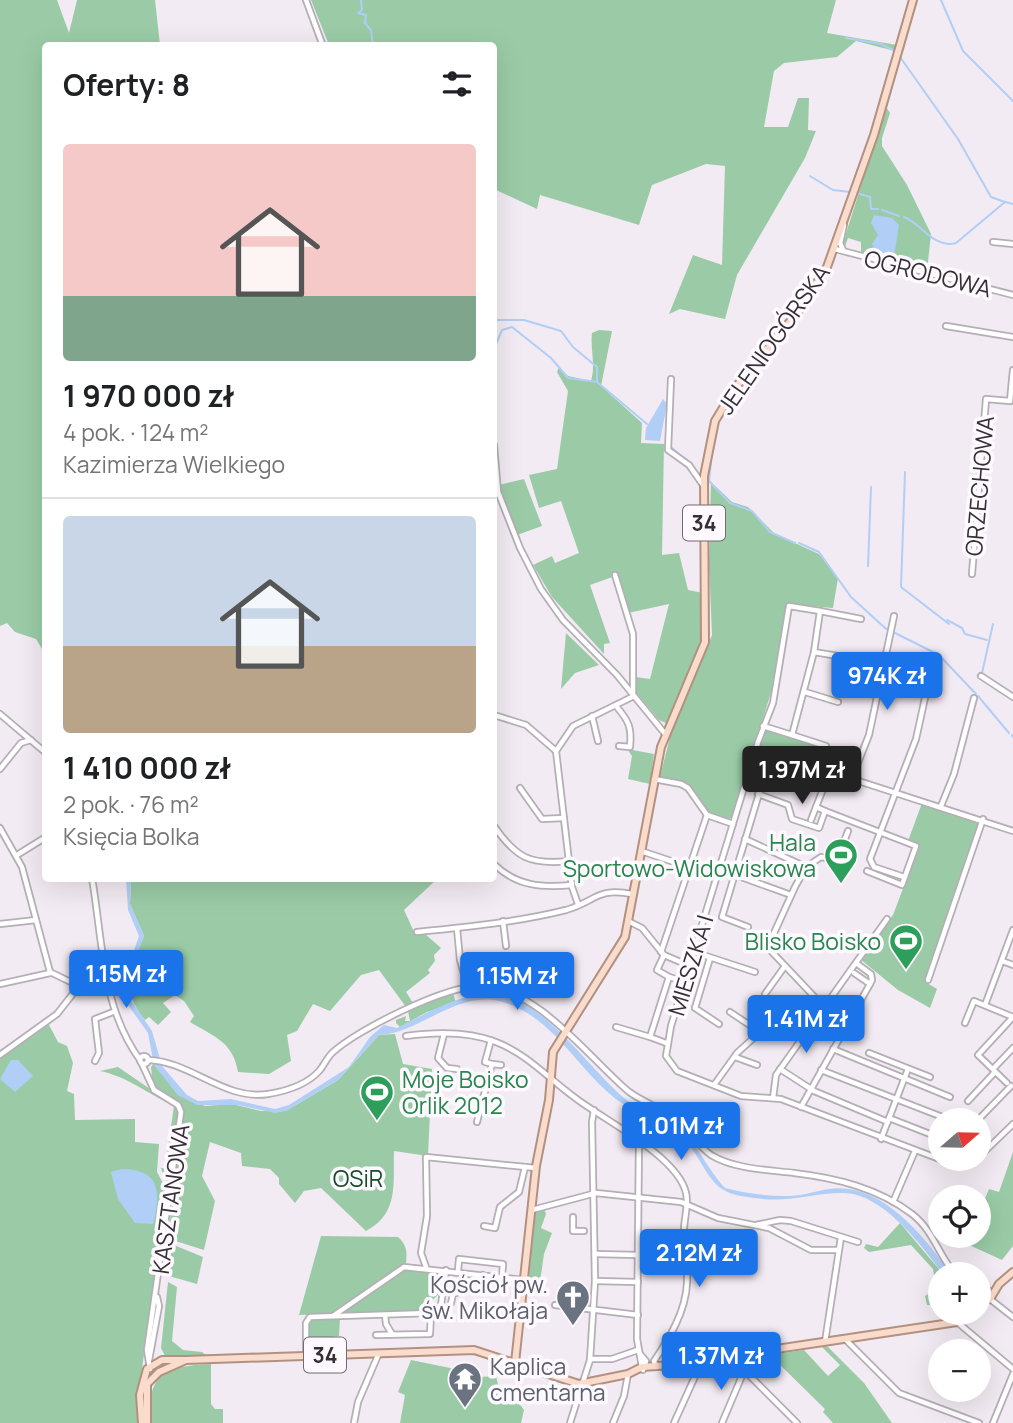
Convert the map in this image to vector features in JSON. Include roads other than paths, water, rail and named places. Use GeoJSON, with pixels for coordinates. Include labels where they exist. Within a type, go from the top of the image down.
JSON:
{"type":"FeatureCollection","features":[{"type":"Feature","properties":{"kind":"main road","name":"34"},"geometry":{"type":"LineString","coordinates":[[835,249],[874,135],[913,0]]}},
{"type":"Feature","properties":{"kind":"main road","name":"JELENIOGÓRSKA"},"geometry":{"type":"LineString","coordinates":[[564,1031],[619,951],[628,921],[654,779],[666,735],[701,656],[706,634],[703,485],[708,451],[721,409],[810,294],[835,249]]}},
{"type":"Feature","properties":{"kind":"main road","name":"34"},"geometry":{"type":"LineString","coordinates":[[149,1363],[162,1360],[474,1350],[515,1363],[536,1168],[556,1046],[564,1031]]}},
{"type":"Feature","properties":{"kind":"main road"},"geometry":{"type":"LineString","coordinates":[[991,1290],[1013,1272]]}},
{"type":"Feature","properties":{"kind":"main road"},"geometry":{"type":"LineString","coordinates":[[515,1363],[582,1384],[629,1374],[649,1365],[702,1362],[930,1325]]}},
{"type":"Feature","properties":{"kind":"main road","name":"34"},"geometry":{"type":"LineString","coordinates":[[147,1384],[165,1368],[186,1360]]}},
{"type":"Feature","properties":{"kind":"main road"},"geometry":{"type":"LineString","coordinates":[[142,1423],[142,1381],[149,1363]]}},
{"type":"Feature","properties":{"kind":"main road"},"geometry":{"type":"LineString","coordinates":[[147,1384],[147,1423]]}},
{"type":"Feature","properties":{"kind":"street"},"geometry":{"type":"LineString","coordinates":[[306,0],[322,42]]}},
{"type":"Feature","properties":{"kind":"street","name":"OGRODOWA"},"geometry":{"type":"LineString","coordinates":[[843,251],[840,243],[845,221]]}},
{"type":"Feature","properties":{"kind":"street"},"geometry":{"type":"LineString","coordinates":[[993,242],[1013,244]]}},
{"type":"Feature","properties":{"kind":"street","name":"OGRODOWA"},"geometry":{"type":"LineString","coordinates":[[835,249],[1013,295]]}},
{"type":"Feature","properties":{"kind":"street"},"geometry":{"type":"LineString","coordinates":[[946,326],[1013,337]]}},
{"type":"Feature","properties":{"kind":"street","name":"ORZECHOWA"},"geometry":{"type":"LineString","coordinates":[[972,574],[986,398],[1010,401],[1013,370]]}},
{"type":"Feature","properties":{"kind":"street"},"geometry":{"type":"LineString","coordinates":[[671,379],[668,450],[689,464],[703,485]]}},
{"type":"Feature","properties":{"kind":"street"},"geometry":{"type":"LineString","coordinates":[[497,486],[502,504],[541,589],[563,620],[633,695],[666,735]]}},
{"type":"Feature","properties":{"kind":"street"},"geometry":{"type":"LineString","coordinates":[[615,575],[633,634],[633,695]]}},
{"type":"Feature","properties":{"kind":"street","name":"MIESZKA I"},"geometry":{"type":"LineString","coordinates":[[820,611],[789,606],[773,703],[754,754],[666,1043],[666,1056],[672,1067],[714,1086],[748,1098],[773,1098],[801,1107],[928,1155]]}},
{"type":"Feature","properties":{"kind":"street"},"geometry":{"type":"LineString","coordinates":[[792,735],[805,692],[820,611],[861,620]]}},
{"type":"Feature","properties":{"kind":"street"},"geometry":{"type":"LineString","coordinates":[[852,778],[869,735],[894,616]]}},
{"type":"Feature","properties":{"kind":"street"},"geometry":{"type":"LineString","coordinates":[[814,652],[850,658]]}},
{"type":"Feature","properties":{"kind":"street"},"geometry":{"type":"LineString","coordinates":[[904,877],[871,865],[870,859],[916,738],[932,666]]}},
{"type":"Feature","properties":{"kind":"street"},"geometry":{"type":"LineString","coordinates":[[981,676],[1013,697]]}},
{"type":"Feature","properties":{"kind":"street"},"geometry":{"type":"LineString","coordinates":[[805,692],[838,702]]}},
{"type":"Feature","properties":{"kind":"street"},"geometry":{"type":"LineString","coordinates":[[578,904],[572,885],[556,751],[570,728],[633,695]]}},
{"type":"Feature","properties":{"kind":"street"},"geometry":{"type":"LineString","coordinates":[[942,806],[954,774],[974,698]]}},
{"type":"Feature","properties":{"kind":"street"},"geometry":{"type":"LineString","coordinates":[[616,706],[628,720],[632,731],[630,747],[619,746]]}},
{"type":"Feature","properties":{"kind":"street"},"geometry":{"type":"LineString","coordinates":[[0,714],[42,749]]}},
{"type":"Feature","properties":{"kind":"street"},"geometry":{"type":"LineString","coordinates":[[497,716],[526,725],[556,751]]}},
{"type":"Feature","properties":{"kind":"street"},"geometry":{"type":"LineString","coordinates":[[592,716],[598,741]]}},
{"type":"Feature","properties":{"kind":"street"},"geometry":{"type":"LineString","coordinates":[[657,725],[671,724]]}},
{"type":"Feature","properties":{"kind":"street"},"geometry":{"type":"LineString","coordinates":[[764,726],[826,746]]}},
{"type":"Feature","properties":{"kind":"street"},"geometry":{"type":"LineString","coordinates":[[20,730],[21,743]]}},
{"type":"Feature","properties":{"kind":"street"},"geometry":{"type":"LineString","coordinates":[[0,769],[21,743],[32,740]]}},
{"type":"Feature","properties":{"kind":"street"},"geometry":{"type":"LineString","coordinates":[[754,754],[763,750],[983,819],[1013,831]]}},
{"type":"Feature","properties":{"kind":"street"},"geometry":{"type":"LineString","coordinates":[[748,927],[722,917],[769,757]]}},
{"type":"Feature","properties":{"kind":"street"},"geometry":{"type":"LineString","coordinates":[[811,820],[830,771]]}},
{"type":"Feature","properties":{"kind":"street"},"geometry":{"type":"LineString","coordinates":[[654,779],[688,788],[707,815],[733,824]]}},
{"type":"Feature","properties":{"kind":"street"},"geometry":{"type":"LineString","coordinates":[[520,788],[542,818],[564,818]]}},
{"type":"Feature","properties":{"kind":"street"},"geometry":{"type":"LineString","coordinates":[[758,794],[788,805],[792,819],[819,828],[825,811]]}},
{"type":"Feature","properties":{"kind":"street"},"geometry":{"type":"LineString","coordinates":[[816,807],[916,846],[902,885],[867,871]]}},
{"type":"Feature","properties":{"kind":"street"},"geometry":{"type":"LineString","coordinates":[[679,980],[657,970],[707,815]]}},
{"type":"Feature","properties":{"kind":"street"},"geometry":{"type":"LineString","coordinates":[[928,980],[983,819]]}},
{"type":"Feature","properties":{"kind":"street"},"geometry":{"type":"LineString","coordinates":[[0,828],[17,855],[50,972]]}},
{"type":"Feature","properties":{"kind":"street"},"geometry":{"type":"LineString","coordinates":[[497,830],[512,849],[529,859],[550,863],[569,861]]}},
{"type":"Feature","properties":{"kind":"street"},"geometry":{"type":"LineString","coordinates":[[824,1007],[771,951],[769,944],[790,895],[806,867],[821,857],[837,860],[848,831]]}},
{"type":"Feature","properties":{"kind":"street"},"geometry":{"type":"LineString","coordinates":[[17,855],[42,839]]}},
{"type":"Feature","properties":{"kind":"street"},"geometry":{"type":"LineString","coordinates":[[745,839],[806,867]]}},
{"type":"Feature","properties":{"kind":"street"},"geometry":{"type":"LineString","coordinates":[[640,851],[692,868]]}},
{"type":"Feature","properties":{"kind":"street"},"geometry":{"type":"LineString","coordinates":[[497,866],[527,884],[544,887],[572,885]]}},
{"type":"Feature","properties":{"kind":"street"},"geometry":{"type":"LineString","coordinates":[[719,869],[790,895]]}},
{"type":"Feature","properties":{"kind":"street"},"geometry":{"type":"LineString","coordinates":[[93,882],[113,1012],[128,1042],[145,1061],[161,1063],[244,1095],[275,1093],[311,1079],[333,1052],[419,1003],[468,987],[498,990],[524,1002],[564,1031],[630,1092],[674,1118],[705,1150],[717,1158],[762,1170],[833,1179],[892,1202],[916,1217],[947,1262]]}},
{"type":"Feature","properties":{"kind":"street"},"geometry":{"type":"LineString","coordinates":[[417,932],[566,910],[600,893],[632,894]]}},
{"type":"Feature","properties":{"kind":"street"},"geometry":{"type":"LineString","coordinates":[[0,918],[1,924],[36,920]]}},
{"type":"Feature","properties":{"kind":"street"},"geometry":{"type":"LineString","coordinates":[[773,1098],[774,1081],[780,1069],[887,919]]}},
{"type":"Feature","properties":{"kind":"street"},"geometry":{"type":"LineString","coordinates":[[503,921],[506,946]]}},
{"type":"Feature","properties":{"kind":"street"},"geometry":{"type":"LineString","coordinates":[[628,921],[642,928],[663,954],[690,966]]}},
{"type":"Feature","properties":{"kind":"street"},"geometry":{"type":"LineString","coordinates":[[457,928],[460,960],[468,987]]}},
{"type":"Feature","properties":{"kind":"street"},"geometry":{"type":"LineString","coordinates":[[985,1005],[1013,930]]}},
{"type":"Feature","properties":{"kind":"street"},"geometry":{"type":"LineString","coordinates":[[694,952],[755,972]]}},
{"type":"Feature","properties":{"kind":"street"},"geometry":{"type":"LineString","coordinates":[[710,958],[695,1008],[719,1024]]}},
{"type":"Feature","properties":{"kind":"street"},"geometry":{"type":"LineString","coordinates":[[1002,961],[1013,965]]}},
{"type":"Feature","properties":{"kind":"street"},"geometry":{"type":"LineString","coordinates":[[801,1107],[870,984],[871,974],[856,963]]}},
{"type":"Feature","properties":{"kind":"street"},"geometry":{"type":"LineString","coordinates":[[765,994],[785,966]]}},
{"type":"Feature","properties":{"kind":"street"},"geometry":{"type":"LineString","coordinates":[[0,984],[50,972],[79,986],[108,985]]}},
{"type":"Feature","properties":{"kind":"street"},"geometry":{"type":"LineString","coordinates":[[854,973],[870,984]]}},
{"type":"Feature","properties":{"kind":"street"},"geometry":{"type":"LineString","coordinates":[[650,1037],[668,977]]}},
{"type":"Feature","properties":{"kind":"street"},"geometry":{"type":"LineString","coordinates":[[0,1055],[57,1014],[79,986]]}},
{"type":"Feature","properties":{"kind":"street"},"geometry":{"type":"LineString","coordinates":[[965,1023],[974,1001],[1013,1017],[978,1055],[1010,1086]]}},
{"type":"Feature","properties":{"kind":"street"},"geometry":{"type":"LineString","coordinates":[[95,1061],[99,1053],[95,1019],[113,1012]]}},
{"type":"Feature","properties":{"kind":"street"},"geometry":{"type":"LineString","coordinates":[[730,1012],[760,1031]]}},
{"type":"Feature","properties":{"kind":"street"},"geometry":{"type":"LineString","coordinates":[[714,1086],[735,1057],[769,1024],[786,1036]]}},
{"type":"Feature","properties":{"kind":"street"},"geometry":{"type":"LineString","coordinates":[[616,1027],[666,1043]]}},
{"type":"Feature","properties":{"kind":"street"},"geometry":{"type":"LineString","coordinates":[[406,1036],[444,1033],[491,1040],[516,1051],[594,1110],[639,1140],[655,1151],[671,1170],[686,1191],[687,1284],[670,1336],[649,1365],[638,1350],[639,1140]]}},
{"type":"Feature","properties":{"kind":"street"},"geometry":{"type":"LineString","coordinates":[[444,1033],[440,1038],[438,1058],[447,1068],[457,1069]]}},
{"type":"Feature","properties":{"kind":"street"},"geometry":{"type":"LineString","coordinates":[[491,1040],[485,1062],[501,1065]]}},
{"type":"Feature","properties":{"kind":"street"},"geometry":{"type":"LineString","coordinates":[[968,1101],[1013,1048]]}},
{"type":"Feature","properties":{"kind":"street"},"geometry":{"type":"LineString","coordinates":[[833,1049],[950,1097]]}},
{"type":"Feature","properties":{"kind":"street"},"geometry":{"type":"LineString","coordinates":[[869,1053],[930,1077]]}},
{"type":"Feature","properties":{"kind":"street"},"geometry":{"type":"LineString","coordinates":[[735,1057],[757,1065]]}},
{"type":"Feature","properties":{"kind":"street","name":"KASZTANOWA"},"geometry":{"type":"LineString","coordinates":[[145,1061],[147,1075],[154,1090],[178,1105],[181,1112],[157,1297],[148,1345],[149,1363]]}},
{"type":"Feature","properties":{"kind":"street"},"geometry":{"type":"LineString","coordinates":[[477,1122],[492,1064]]}},
{"type":"Feature","properties":{"kind":"street"},"geometry":{"type":"LineString","coordinates":[[780,1069],[810,1089],[928,1134]]}},
{"type":"Feature","properties":{"kind":"street"},"geometry":{"type":"LineString","coordinates":[[881,1139],[908,1069]]}},
{"type":"Feature","properties":{"kind":"street"},"geometry":{"type":"LineString","coordinates":[[821,1070],[928,1112]]}},
{"type":"Feature","properties":{"kind":"street"},"geometry":{"type":"LineString","coordinates":[[989,1108],[1010,1086],[1013,1078]]}},
{"type":"Feature","properties":{"kind":"street"},"geometry":{"type":"LineString","coordinates":[[570,1423],[590,1359],[595,1281],[594,1110]]}},
{"type":"Feature","properties":{"kind":"street","name":"MIESZKA I"},"geometry":{"type":"LineString","coordinates":[[991,1145],[1013,1124]]}},
{"type":"Feature","properties":{"kind":"street"},"geometry":{"type":"LineString","coordinates":[[892,1202],[915,1151]]}},
{"type":"Feature","properties":{"kind":"street"},"geometry":{"type":"LineString","coordinates":[[426,1267],[421,1253],[427,1216],[426,1157],[536,1168]]}},
{"type":"Feature","properties":{"kind":"street"},"geometry":{"type":"LineString","coordinates":[[484,1226],[495,1228],[500,1207],[519,1192],[526,1167]]}},
{"type":"Feature","properties":{"kind":"street"},"geometry":{"type":"LineString","coordinates":[[532,1210],[594,1194],[686,1203],[718,1218],[769,1228],[807,1248],[838,1250]]}},
{"type":"Feature","properties":{"kind":"street"},"geometry":{"type":"LineString","coordinates":[[573,1217],[573,1231],[584,1231]]}},
{"type":"Feature","properties":{"kind":"street"},"geometry":{"type":"LineString","coordinates":[[756,1225],[771,1221],[791,1221],[858,1242]]}},
{"type":"Feature","properties":{"kind":"street"},"geometry":{"type":"LineString","coordinates":[[769,1228],[771,1221]]}},
{"type":"Feature","properties":{"kind":"street"},"geometry":{"type":"LineString","coordinates":[[825,1342],[841,1237]]}},
{"type":"Feature","properties":{"kind":"street"},"geometry":{"type":"LineString","coordinates":[[595,1254],[638,1255]]}},
{"type":"Feature","properties":{"kind":"street"},"geometry":{"type":"LineString","coordinates":[[458,1272],[459,1259],[503,1264],[502,1277]]}},
{"type":"Feature","properties":{"kind":"street"},"geometry":{"type":"LineString","coordinates":[[333,1316],[400,1268],[426,1267],[525,1280]]}},
{"type":"Feature","properties":{"kind":"street"},"geometry":{"type":"LineString","coordinates":[[441,1305],[446,1270]]}},
{"type":"Feature","properties":{"kind":"street"},"geometry":{"type":"LineString","coordinates":[[452,1303],[453,1294],[475,1287],[483,1275]]}},
{"type":"Feature","properties":{"kind":"street"},"geometry":{"type":"LineString","coordinates":[[595,1281],[638,1282]]}},
{"type":"Feature","properties":{"kind":"street","name":"KASZTANOWA"},"geometry":{"type":"LineString","coordinates":[[147,1384],[159,1306],[157,1297]]}},
{"type":"Feature","properties":{"kind":"street"},"geometry":{"type":"LineString","coordinates":[[991,1300],[1013,1317]]}},
{"type":"Feature","properties":{"kind":"street"},"geometry":{"type":"LineString","coordinates":[[555,1305],[638,1315]]}},
{"type":"Feature","properties":{"kind":"street"},"geometry":{"type":"LineString","coordinates":[[306,1355],[306,1318],[431,1313],[430,1334],[376,1335]]}},
{"type":"Feature","properties":{"kind":"street"},"geometry":{"type":"LineString","coordinates":[[385,1315],[386,1324],[393,1334]]}},
{"type":"Feature","properties":{"kind":"street"},"geometry":{"type":"LineString","coordinates":[[965,1325],[1013,1372],[993,1423]]}},
{"type":"Feature","properties":{"kind":"street"},"geometry":{"type":"LineString","coordinates":[[845,1339],[899,1393],[979,1423]]}},
{"type":"Feature","properties":{"kind":"street"},"geometry":{"type":"LineString","coordinates":[[590,1359],[612,1362],[638,1350]]}},
{"type":"Feature","properties":{"kind":"street"},"geometry":{"type":"LineString","coordinates":[[152,1351],[162,1360]]}},
{"type":"Feature","properties":{"kind":"street"},"geometry":{"type":"LineString","coordinates":[[354,1423],[358,1402],[379,1353]]}},
{"type":"Feature","properties":{"kind":"street"},"geometry":{"type":"LineString","coordinates":[[739,1365],[744,1355]]}},
{"type":"Feature","properties":{"kind":"street"},"geometry":{"type":"LineString","coordinates":[[722,1423],[743,1371],[744,1355]]}},
{"type":"Feature","properties":{"kind":"street"},"geometry":{"type":"LineString","coordinates":[[731,1357],[797,1423]]}},
{"type":"Feature","properties":{"kind":"street"},"geometry":{"type":"LineString","coordinates":[[674,1423],[702,1362]]}},
{"type":"Feature","properties":{"kind":"street"},"geometry":{"type":"LineString","coordinates":[[149,1363],[165,1368]]}},
{"type":"Feature","properties":{"kind":"street"},"geometry":{"type":"LineString","coordinates":[[613,1423],[629,1374]]}},
{"type":"Feature","properties":{"kind":"water"},"geometry":{"type":"Polygon","coordinates":[[[874,215],[892,218],[899,225],[894,257],[889,259],[875,250],[872,244],[878,235],[871,223],[874,215]]]}},
{"type":"Feature","properties":{"kind":"water"},"geometry":{"type":"Polygon","coordinates":[[[663,399],[667,404],[660,441],[645,440],[646,428],[663,399]]]}},
{"type":"Feature","properties":{"kind":"water"},"geometry":{"type":"Polygon","coordinates":[[[126,882],[131,882],[130,904],[144,936],[131,969],[129,997],[152,1031],[162,1066],[187,1095],[198,1101],[231,1099],[275,1109],[289,1105],[349,1067],[370,1037],[384,1025],[397,1028],[443,1005],[480,994],[511,998],[548,1021],[628,1101],[665,1118],[684,1132],[725,1188],[777,1196],[841,1188],[864,1193],[879,1200],[907,1221],[942,1262],[934,1262],[886,1211],[857,1195],[832,1193],[773,1200],[732,1194],[722,1189],[711,1179],[681,1135],[667,1125],[620,1102],[535,1018],[499,1001],[468,1002],[394,1033],[379,1035],[338,1080],[286,1111],[275,1113],[238,1105],[197,1105],[178,1095],[154,1065],[148,1033],[126,1002],[123,982],[139,936],[128,910],[126,882]]]}},
{"type":"Feature","properties":{"kind":"water"},"geometry":{"type":"Polygon","coordinates":[[[11,1060],[18,1060],[33,1076],[15,1092],[0,1079],[11,1060]]]}},
{"type":"Feature","properties":{"kind":"water"},"geometry":{"type":"Polygon","coordinates":[[[121,1169],[144,1173],[151,1178],[157,1193],[153,1224],[135,1223],[118,1199],[111,1172],[121,1169]]]}},
{"type":"Feature","properties":{"kind":"waterway"},"geometry":{"type":"LineString","coordinates":[[361,0],[362,10],[358,13],[366,15],[365,23],[371,30],[372,42]]}},
{"type":"Feature","properties":{"kind":"waterway"},"geometry":{"type":"LineString","coordinates":[[941,0],[963,51],[1013,101]]}},
{"type":"Feature","properties":{"kind":"waterway"},"geometry":{"type":"LineString","coordinates":[[846,38],[881,44],[895,51]]}},
{"type":"Feature","properties":{"kind":"waterway"},"geometry":{"type":"LineString","coordinates":[[900,57],[958,139],[991,197],[1005,202]]}},
{"type":"Feature","properties":{"kind":"waterway"},"geometry":{"type":"LineString","coordinates":[[810,176],[833,190],[850,192]]}},
{"type":"Feature","properties":{"kind":"waterway"},"geometry":{"type":"LineString","coordinates":[[857,193],[870,197],[871,209],[878,209]]}},
{"type":"Feature","properties":{"kind":"waterway"},"geometry":{"type":"LineString","coordinates":[[904,217],[935,239],[948,244],[956,243],[1005,202],[1013,204]]}},
{"type":"Feature","properties":{"kind":"waterway"},"geometry":{"type":"LineString","coordinates":[[882,210],[899,216]]}},
{"type":"Feature","properties":{"kind":"waterway"},"geometry":{"type":"LineString","coordinates":[[497,320],[524,320],[561,331],[573,347],[597,367],[597,382],[647,424]]}},
{"type":"Feature","properties":{"kind":"waterway"},"geometry":{"type":"LineString","coordinates":[[497,342],[502,330],[512,327],[551,358],[568,378],[597,382]]}},
{"type":"Feature","properties":{"kind":"waterway"},"geometry":{"type":"LineString","coordinates":[[670,446],[684,459]]}},
{"type":"Feature","properties":{"kind":"waterway"},"geometry":{"type":"LineString","coordinates":[[709,482],[711,462]]}},
{"type":"Feature","properties":{"kind":"waterway"},"geometry":{"type":"LineString","coordinates":[[905,472],[901,587],[949,624]]}},
{"type":"Feature","properties":{"kind":"waterway"},"geometry":{"type":"LineString","coordinates":[[708,480],[730,503],[752,511],[770,532],[795,543]]}},
{"type":"Feature","properties":{"kind":"waterway"},"geometry":{"type":"LineString","coordinates":[[868,566],[871,487]]}},
{"type":"Feature","properties":{"kind":"waterway"},"geometry":{"type":"LineString","coordinates":[[799,543],[819,552],[851,597],[885,628],[939,655],[976,694]]}},
{"type":"Feature","properties":{"kind":"waterway"},"geometry":{"type":"LineString","coordinates":[[947,620],[962,628],[965,634],[987,640]]}},
{"type":"Feature","properties":{"kind":"waterway"},"geometry":{"type":"LineString","coordinates":[[993,624],[982,673],[1013,694]]}},
{"type":"Feature","properties":{"kind":"waterway"},"geometry":{"type":"LineString","coordinates":[[978,696],[1009,733]]}},
{"type":"Feature","properties":{"kind":"place","name":"Hala Sportowo-Widowiskowa"},"geometry":{"type":"Point","coordinates":[841,885]}},
{"type":"Feature","properties":{"kind":"place","name":"Blisko Boisko"},"geometry":{"type":"Point","coordinates":[906,971]}},
{"type":"Feature","properties":{"kind":"place","name":"Moje Boisko Orlik 2012"},"geometry":{"type":"Point","coordinates":[377,1122]}},
{"type":"Feature","properties":{"kind":"place","name":"Kościół pw. św. Mikołaja"},"geometry":{"type":"Point","coordinates":[573,1327]}},
{"type":"Feature","properties":{"kind":"place","name":"Kaplica cmentarna"},"geometry":{"type":"Point","coordinates":[465,1409]}},
{"type":"Feature","properties":{"kind":"park label","name":"OSiR"},"geometry":{"type":"Point","coordinates":[358,1178]}}]}
